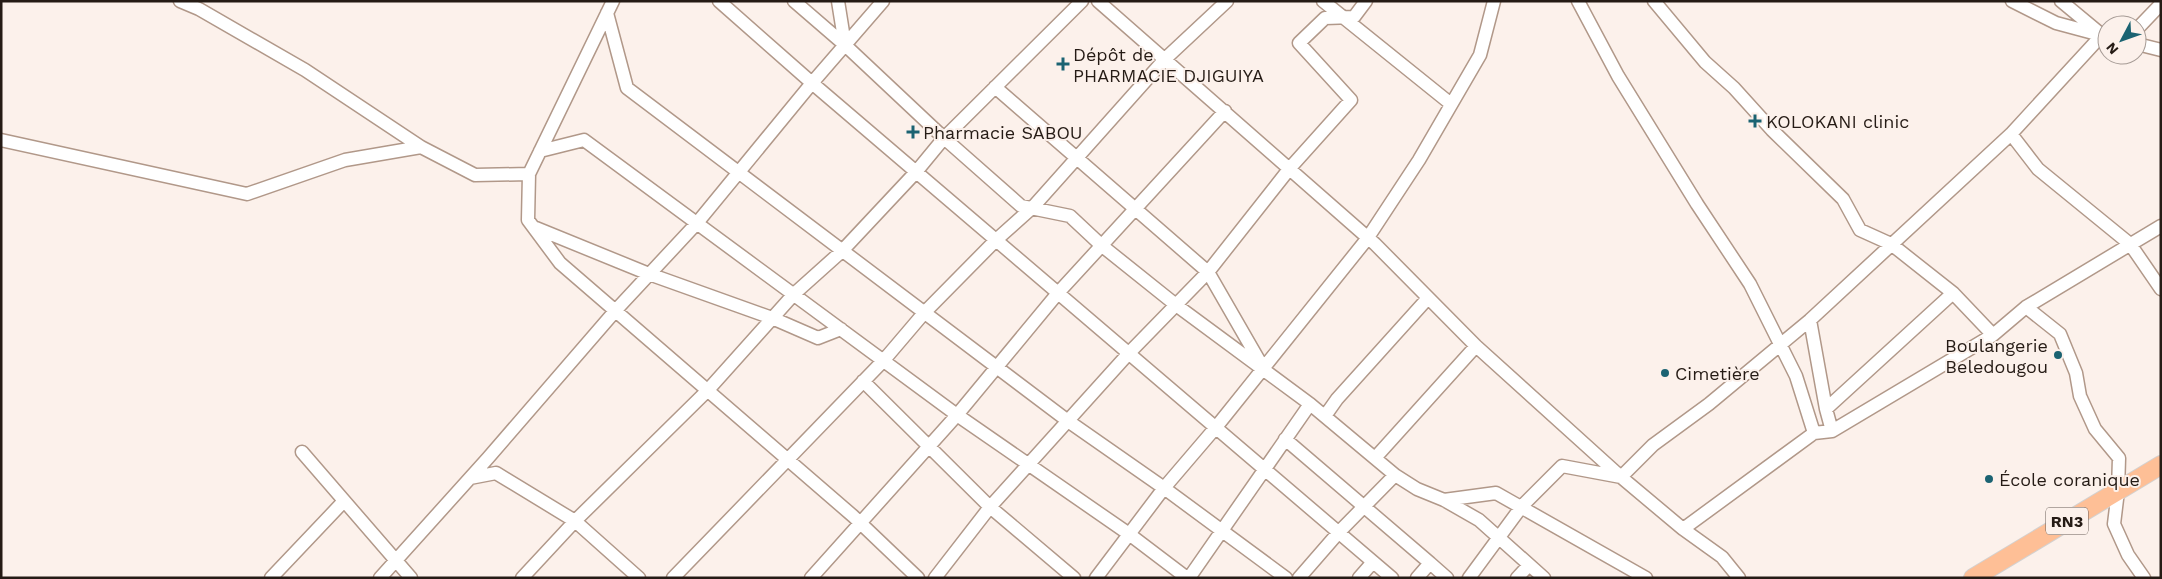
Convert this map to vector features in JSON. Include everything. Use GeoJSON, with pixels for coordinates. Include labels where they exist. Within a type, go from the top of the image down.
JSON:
{"type":"FeatureCollection","features":[{"type":"Feature","properties":{"kind":"highway","name":"RN3"},"geometry":{"type":"LineString","coordinates":[[1973,578],[2161,465]]}},
{"type":"Feature","properties":{"kind":"street"},"geometry":{"type":"LineString","coordinates":[[180,1],[199,9],[305,70],[422,148],[475,176],[529,174]]}},
{"type":"Feature","properties":{"kind":"street"},"geometry":{"type":"LineString","coordinates":[[719,1],[812,83],[1217,426],[1392,578]]}},
{"type":"Feature","properties":{"kind":"street"},"geometry":{"type":"LineString","coordinates":[[794,1],[845,45],[944,138],[1021,206],[1070,216],[1101,245],[1176,305],[1310,404],[1396,475],[1417,489],[1444,500],[1479,520],[1544,578]]}},
{"type":"Feature","properties":{"kind":"street"},"geometry":{"type":"LineString","coordinates":[[838,1],[845,45]]}},
{"type":"Feature","properties":{"kind":"street"},"geometry":{"type":"LineString","coordinates":[[380,578],[616,310],[697,223],[812,83],[883,1]]}},
{"type":"Feature","properties":{"kind":"street"},"geometry":{"type":"LineString","coordinates":[[522,578],[575,520],[708,390],[794,294],[842,250],[916,172],[944,138],[1082,1]]}},
{"type":"Feature","properties":{"kind":"street"},"geometry":{"type":"LineString","coordinates":[[1098,1],[1290,168],[1367,239],[1375,244],[1476,346],[1621,477],[1683,529],[1722,557],[1739,578]]}},
{"type":"Feature","properties":{"kind":"street"},"geometry":{"type":"LineString","coordinates":[[673,578],[884,360],[924,313],[996,240],[1033,207],[1165,59],[1227,1]]}},
{"type":"Feature","properties":{"kind":"street"},"geometry":{"type":"LineString","coordinates":[[1323,1],[1451,104]]}},
{"type":"Feature","properties":{"kind":"street"},"geometry":{"type":"LineString","coordinates":[[935,578],[990,507],[1129,353],[1208,272],[1290,168],[1351,100],[1299,43],[1325,18],[1354,16],[1366,1]]}},
{"type":"Feature","properties":{"kind":"street"},"geometry":{"type":"LineString","coordinates":[[1578,1],[1618,76],[1697,204],[1750,284],[1796,376],[1814,433]]}},
{"type":"Feature","properties":{"kind":"street"},"geometry":{"type":"LineString","coordinates":[[1654,1],[1705,62],[1734,88],[1772,130],[1843,199],[1860,230],[1891,244],[1953,293],[1993,335]]}},
{"type":"Feature","properties":{"kind":"street"},"geometry":{"type":"LineString","coordinates":[[2012,1],[2056,23],[2097,34]]}},
{"type":"Feature","properties":{"kind":"street"},"geometry":{"type":"LineString","coordinates":[[2060,1],[2097,30]]}},
{"type":"Feature","properties":{"kind":"street"},"geometry":{"type":"LineString","coordinates":[[1096,578],[1164,488],[1217,426],[1367,239],[1419,160],[1480,55],[1489,3]]}},
{"type":"Feature","properties":{"kind":"street"},"geometry":{"type":"LineString","coordinates":[[2147,19],[2161,4]]}},
{"type":"Feature","properties":{"kind":"street"},"geometry":{"type":"LineString","coordinates":[[609,5],[529,174],[528,220],[560,264],[616,310],[861,524],[914,577]]}},
{"type":"Feature","properties":{"kind":"street"},"geometry":{"type":"LineString","coordinates":[[609,5],[627,88],[1068,422],[1164,488],[1286,578]]}},
{"type":"Feature","properties":{"kind":"street"},"geometry":{"type":"LineString","coordinates":[[1621,477],[1653,445],[1709,404],[1810,320],[2011,134],[2097,44]]}},
{"type":"Feature","properties":{"kind":"street"},"geometry":{"type":"LineString","coordinates":[[2147,46],[2161,50]]}},
{"type":"Feature","properties":{"kind":"street"},"geometry":{"type":"LineString","coordinates":[[995,87],[1208,272],[1263,368]]}},
{"type":"Feature","properties":{"kind":"street"},"geometry":{"type":"LineString","coordinates":[[811,578],[958,415],[1058,292],[1225,111]]}},
{"type":"Feature","properties":{"kind":"street"},"geometry":{"type":"LineString","coordinates":[[2011,134],[2038,169],[2130,244],[2161,288]]}},
{"type":"Feature","properties":{"kind":"street"},"geometry":{"type":"LineString","coordinates":[[1,140],[248,194],[345,160],[422,148]]}},
{"type":"Feature","properties":{"kind":"street"},"geometry":{"type":"LineString","coordinates":[[540,150],[584,140],[958,415],[1188,578],[1310,404]]}},
{"type":"Feature","properties":{"kind":"street"},"geometry":{"type":"LineString","coordinates":[[1683,529],[1814,433],[1832,431],[1993,335],[2026,306],[2161,226]]}},
{"type":"Feature","properties":{"kind":"street"},"geometry":{"type":"LineString","coordinates":[[534,228],[649,274],[772,318],[818,338],[841,329]]}},
{"type":"Feature","properties":{"kind":"street"},"geometry":{"type":"LineString","coordinates":[[1826,409],[1953,293]]}},
{"type":"Feature","properties":{"kind":"street"},"geometry":{"type":"LineString","coordinates":[[1324,416],[1428,298]]}},
{"type":"Feature","properties":{"kind":"street"},"geometry":{"type":"LineString","coordinates":[[2026,306],[2060,334],[2076,373],[2080,396],[2095,429],[2119,458],[2114,524],[2128,555],[2144,578]]}},
{"type":"Feature","properties":{"kind":"street"},"geometry":{"type":"LineString","coordinates":[[1810,320],[1826,409],[1832,431]]}},
{"type":"Feature","properties":{"kind":"street"},"geometry":{"type":"LineString","coordinates":[[1375,458],[1476,346]]}},
{"type":"Feature","properties":{"kind":"street"},"geometry":{"type":"LineString","coordinates":[[863,382],[990,507],[1074,578]]}},
{"type":"Feature","properties":{"kind":"street"},"geometry":{"type":"LineString","coordinates":[[1285,439],[1447,578]]}},
{"type":"Feature","properties":{"kind":"street"},"geometry":{"type":"LineString","coordinates":[[302,452],[411,578]]}},
{"type":"Feature","properties":{"kind":"street"},"geometry":{"type":"LineString","coordinates":[[1469,578],[1522,506],[1562,466],[1621,477]]}},
{"type":"Feature","properties":{"kind":"street"},"geometry":{"type":"LineString","coordinates":[[470,478],[496,473],[575,520],[639,578]]}},
{"type":"Feature","properties":{"kind":"street"},"geometry":{"type":"LineString","coordinates":[[1299,578],[1339,532],[1396,475]]}},
{"type":"Feature","properties":{"kind":"street"},"geometry":{"type":"LineString","coordinates":[[1444,500],[1496,493],[1522,506],[1646,578]]}},
{"type":"Feature","properties":{"kind":"street"},"geometry":{"type":"LineString","coordinates":[[271,578],[344,500]]}},
{"type":"Feature","properties":{"kind":"street"},"geometry":{"type":"LineString","coordinates":[[1359,578],[1374,562]]}},
{"type":"Feature","properties":{"kind":"street"},"geometry":{"type":"LineString","coordinates":[[1417,578],[1430,563]]}},
{"type":"Feature","properties":{"kind":"street"},"geometry":{"type":"LineString","coordinates":[[1517,578],[1529,565]]}},
{"type":"Feature","properties":{"kind":"place","name":"Dépôt de PHARMACIE DJIGUIYA"},"geometry":{"type":"Point","coordinates":[1063,64]}},
{"type":"Feature","properties":{"kind":"place","name":"KOLOKANI clinic"},"geometry":{"type":"Point","coordinates":[1755,121]}},
{"type":"Feature","properties":{"kind":"place","name":"Pharmacie SABOU"},"geometry":{"type":"Point","coordinates":[913,132]}},
{"type":"Feature","properties":{"kind":"place","name":"Boulangerie Beledougou"},"geometry":{"type":"Point","coordinates":[2058,355]}},
{"type":"Feature","properties":{"kind":"place","name":"Cimetière"},"geometry":{"type":"Point","coordinates":[1665,373]}},
{"type":"Feature","properties":{"kind":"place","name":"École coranique"},"geometry":{"type":"Point","coordinates":[1989,479]}}]}
